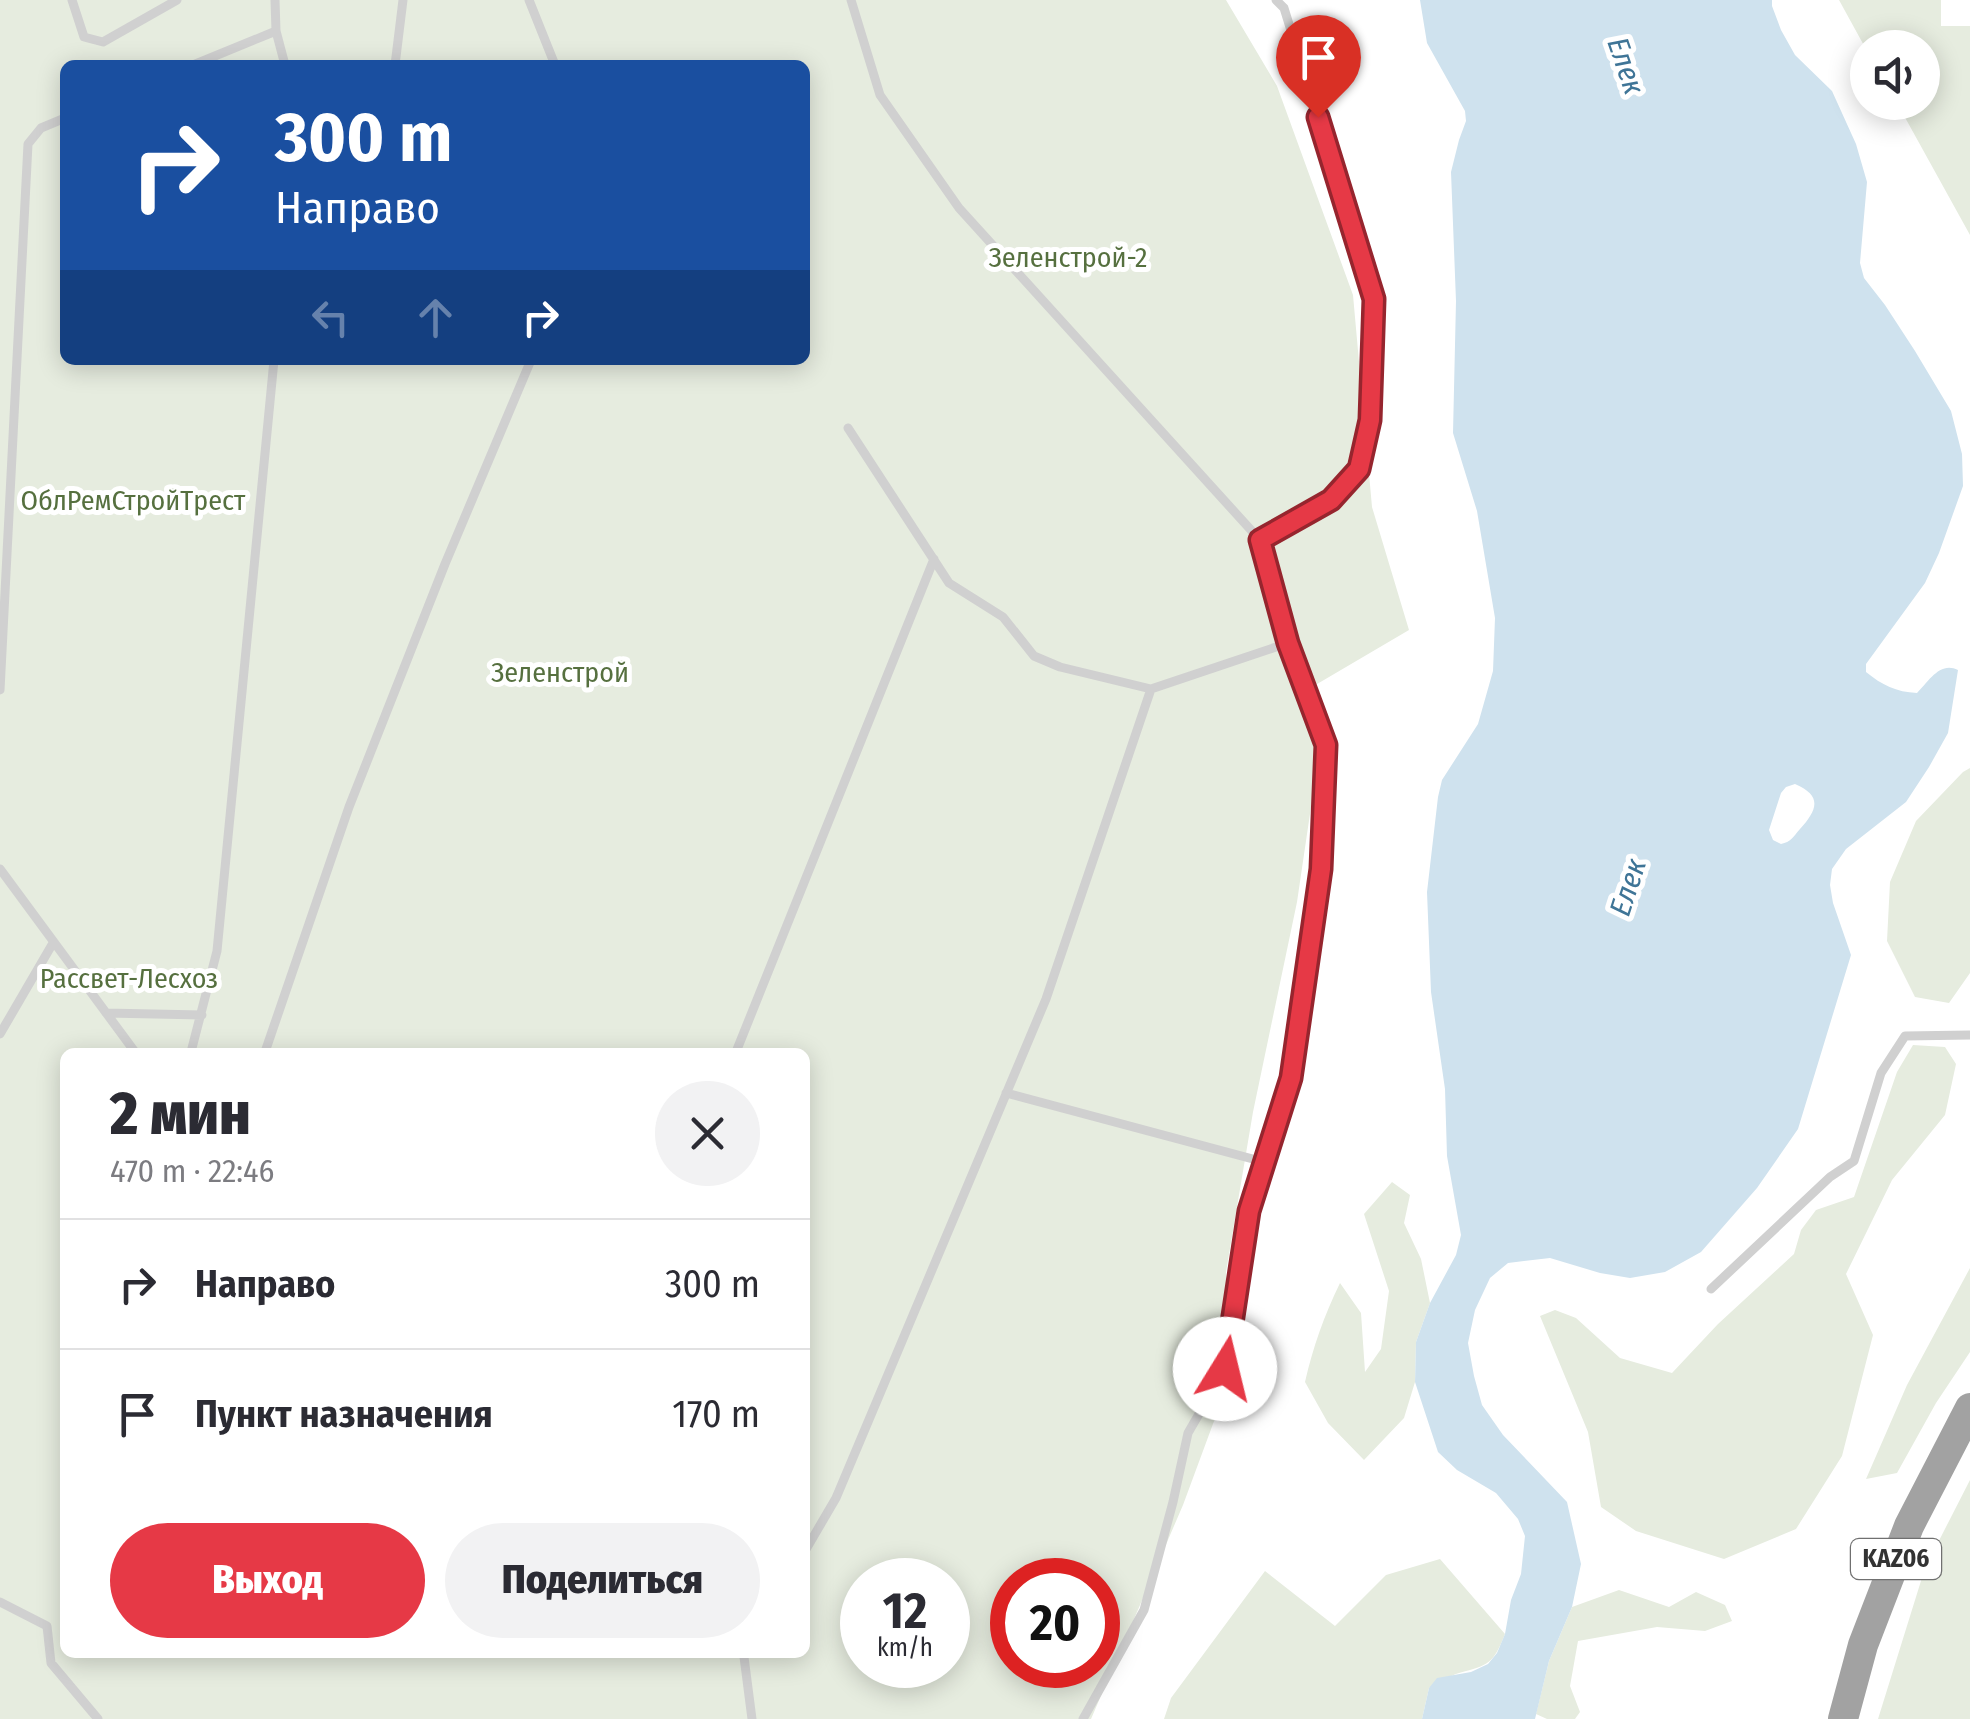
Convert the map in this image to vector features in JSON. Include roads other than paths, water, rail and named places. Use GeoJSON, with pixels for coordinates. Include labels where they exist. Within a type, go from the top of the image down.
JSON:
{"type":"FeatureCollection","features":[{"type":"Feature","properties":{"kind":"highway","name":"KАZ06"},"geometry":{"type":"LineString","coordinates":[[1842,1719],[1863,1645],[1909,1526],[1970,1408]]}},
{"type":"Feature","properties":{"kind":"lane"},"geometry":{"type":"LineString","coordinates":[[72,0],[84,37],[103,42],[178,0]]}},
{"type":"Feature","properties":{"kind":"lane"},"geometry":{"type":"LineString","coordinates":[[274,0],[276,31],[285,60]]}},
{"type":"Feature","properties":{"kind":"lane"},"geometry":{"type":"LineString","coordinates":[[396,60],[403,0]]}},
{"type":"Feature","properties":{"kind":"lane"},"geometry":{"type":"LineString","coordinates":[[529,0],[552,60]]}},
{"type":"Feature","properties":{"kind":"lane"},"geometry":{"type":"LineString","coordinates":[[851,0],[880,95],[959,208],[1260,540],[1288,643],[1326,745],[1321,869],[1291,1078],[1249,1211],[1225,1369],[1188,1433],[1144,1610],[1083,1719]]}},
{"type":"Feature","properties":{"kind":"lane"},"geometry":{"type":"LineString","coordinates":[[1260,540],[1331,500],[1359,469],[1370,420],[1374,299],[1284,8],[1276,0]]}},
{"type":"Feature","properties":{"kind":"lane"},"geometry":{"type":"LineString","coordinates":[[205,60],[276,31]]}},
{"type":"Feature","properties":{"kind":"lane"},"geometry":{"type":"LineString","coordinates":[[0,690],[28,144],[42,128],[60,120]]}},
{"type":"Feature","properties":{"kind":"lane"},"geometry":{"type":"LineString","coordinates":[[191,1048],[217,950],[274,365]]}},
{"type":"Feature","properties":{"kind":"lane"},"geometry":{"type":"LineString","coordinates":[[266,1048],[349,807],[529,365]]}},
{"type":"Feature","properties":{"kind":"lane"},"geometry":{"type":"LineString","coordinates":[[848,428],[950,582],[1003,616],[1034,656],[1060,668],[1151,689],[1288,643]]}},
{"type":"Feature","properties":{"kind":"lane"},"geometry":{"type":"LineString","coordinates":[[738,1048],[934,559]]}},
{"type":"Feature","properties":{"kind":"lane"},"geometry":{"type":"LineString","coordinates":[[810,1542],[836,1498],[1046,999],[1151,689]]}},
{"type":"Feature","properties":{"kind":"lane"},"geometry":{"type":"LineString","coordinates":[[0,869],[132,1048]]}},
{"type":"Feature","properties":{"kind":"lane"},"geometry":{"type":"LineString","coordinates":[[0,1034],[53,943]]}},
{"type":"Feature","properties":{"kind":"lane"},"geometry":{"type":"LineString","coordinates":[[106,1013],[202,1015]]}},
{"type":"Feature","properties":{"kind":"lane"},"geometry":{"type":"LineString","coordinates":[[1711,1290],[1830,1177],[1854,1160],[1881,1072],[1905,1036],[1970,1035]]}},
{"type":"Feature","properties":{"kind":"lane"},"geometry":{"type":"LineString","coordinates":[[1006,1093],[1264,1162]]}},
{"type":"Feature","properties":{"kind":"lane"},"geometry":{"type":"LineString","coordinates":[[0,1602],[46,1626],[51,1663],[98,1719]]}},
{"type":"Feature","properties":{"kind":"lane"},"geometry":{"type":"LineString","coordinates":[[744,1658],[752,1719]]}},
{"type":"Feature","properties":{"kind":"water","name":"Елек"},"geometry":{"type":"Polygon","coordinates":[[[1420,0],[1772,0],[1781,30],[1795,55],[1832,91],[1856,144],[1867,182],[1860,263],[1864,278],[1951,411],[1962,454],[1963,486],[1939,553],[1925,583],[1866,664],[1866,672],[1884,684],[1917,693],[1940,670],[1958,670],[1948,733],[1906,802],[1846,849],[1832,869],[1833,903],[1851,955],[1798,1129],[1757,1188],[1701,1252],[1665,1272],[1630,1278],[1550,1258],[1508,1263],[1490,1278],[1475,1310],[1468,1343],[1482,1405],[1503,1435],[1567,1502],[1581,1564],[1572,1607],[1549,1661],[1535,1719],[1422,1719],[1429,1688],[1437,1678],[1471,1672],[1488,1664],[1497,1653],[1521,1574],[1525,1536],[1518,1519],[1496,1493],[1457,1470],[1438,1452],[1415,1382],[1416,1342],[1430,1303],[1456,1255],[1461,1235],[1447,1156],[1445,1089],[1431,992],[1427,892],[1442,780],[1478,724],[1493,671],[1495,618],[1477,511],[1453,433],[1456,301],[1451,172],[1466,121],[1465,111],[1427,43],[1420,0]],[[1795,784],[1781,793],[1769,830],[1773,840],[1781,844],[1790,840],[1810,816],[1813,799],[1795,784]]]}},
{"type":"Feature","properties":{"kind":"park label","name":"Зеленстрой-2"},"geometry":{"type":"Point","coordinates":[1068,257]}},
{"type":"Feature","properties":{"kind":"park label","name":"ОблРемСтройТрест"},"geometry":{"type":"Point","coordinates":[133,500]}},
{"type":"Feature","properties":{"kind":"park label","name":"Зеленстрой"},"geometry":{"type":"Point","coordinates":[560,672]}},
{"type":"Feature","properties":{"kind":"park label","name":"Рассвет-Лесхоз"},"geometry":{"type":"Point","coordinates":[129,978]}}]}
